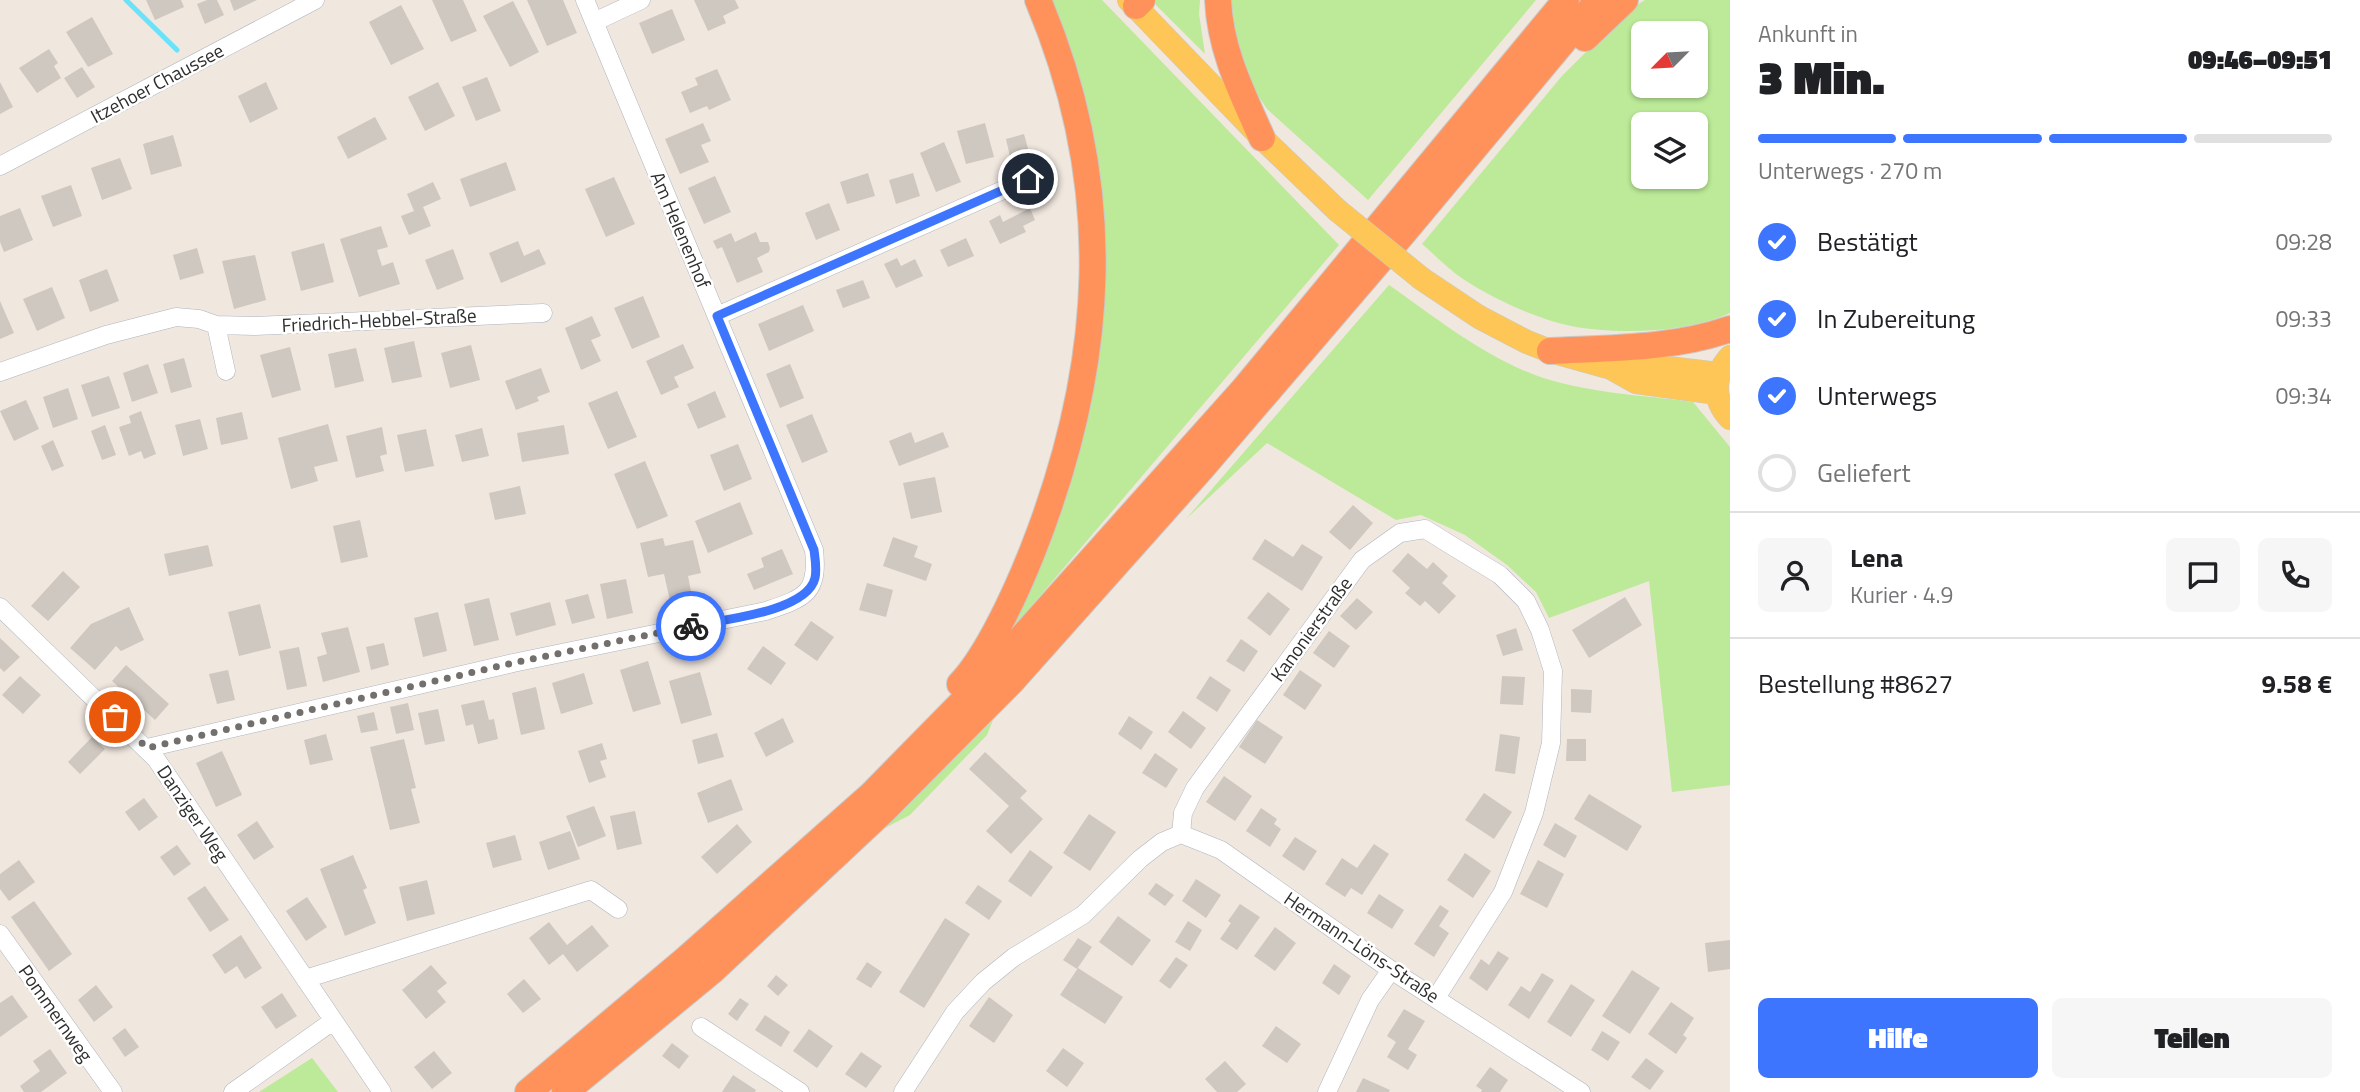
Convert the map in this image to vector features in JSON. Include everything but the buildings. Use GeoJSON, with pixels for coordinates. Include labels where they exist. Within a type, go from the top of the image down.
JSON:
{"type":"FeatureCollection","features":[{"type":"Feature","properties":{"kind":"highway"},"geometry":{"type":"LineString","coordinates":[[871,795],[900,747],[969,675],[1025,572],[1046,516],[1081,394],[1090,332],[1092,211],[1072,94],[1056,42],[1038,0]]}},
{"type":"Feature","properties":{"kind":"highway"},"geometry":{"type":"LineString","coordinates":[[1218,0],[1225,51],[1262,138]]}},
{"type":"Feature","properties":{"kind":"highway"},"geometry":{"type":"LineString","coordinates":[[1502,76],[1547,0]]}},
{"type":"Feature","properties":{"kind":"highway"},"geometry":{"type":"LineString","coordinates":[[528,1092],[685,960],[871,795],[981,683],[1244,388],[1566,0]]}},
{"type":"Feature","properties":{"kind":"highway"},"geometry":{"type":"LineString","coordinates":[[565,1092],[712,971],[884,810],[1012,681],[1202,468],[1598,0]]}},
{"type":"Feature","properties":{"kind":"highway"},"geometry":{"type":"LineString","coordinates":[[1485,134],[1625,0]]}},
{"type":"Feature","properties":{"kind":"highway"},"geometry":{"type":"LineString","coordinates":[[1550,351],[1650,347],[1697,340],[1730,329]]}},
{"type":"Feature","properties":{"kind":"main road"},"geometry":{"type":"LineString","coordinates":[[1136,2],[1262,138],[1337,210],[1450,299],[1488,322],[1550,351],[1611,368],[1634,364],[1722,375],[1723,410],[1730,418]]}},
{"type":"Feature","properties":{"kind":"street","name":"Itzehoer Chaussee"},"geometry":{"type":"LineString","coordinates":[[0,166],[315,0]]}},
{"type":"Feature","properties":{"kind":"street","name":"Am Helenenhof"},"geometry":{"type":"LineString","coordinates":[[147,748],[513,663],[766,611],[796,600],[806,593],[815,578],[814,550],[584,0]]}},
{"type":"Feature","properties":{"kind":"street"},"geometry":{"type":"LineString","coordinates":[[594,22],[641,0]]}},
{"type":"Feature","properties":{"kind":"street"},"geometry":{"type":"LineString","coordinates":[[717,316],[1028,179]]}},
{"type":"Feature","properties":{"kind":"street","name":"Friedrich-Hebbel-Straße"},"geometry":{"type":"LineString","coordinates":[[0,372],[106,335],[176,317],[199,318],[216,325],[255,326],[543,313]]}},
{"type":"Feature","properties":{"kind":"street"},"geometry":{"type":"LineString","coordinates":[[216,325],[226,371]]}},
{"type":"Feature","properties":{"kind":"street","name":"Kanonierstraße"},"geometry":{"type":"LineString","coordinates":[[1181,834],[1183,813],[1195,788],[1362,560],[1400,533],[1425,529],[1500,575],[1526,601],[1540,630],[1553,671],[1551,743],[1534,813],[1503,892],[1436,998]]}},
{"type":"Feature","properties":{"kind":"street","name":"Danziger Weg"},"geometry":{"type":"LineString","coordinates":[[0,607],[147,748],[382,1092]]}},
{"type":"Feature","properties":{"kind":"street"},"geometry":{"type":"LineString","coordinates":[[903,1092],[955,1012],[983,982],[1014,957],[1083,915],[1140,859],[1162,842],[1181,834]]}},
{"type":"Feature","properties":{"kind":"street","name":"Hermann-Löns-Straße"},"geometry":{"type":"LineString","coordinates":[[1181,834],[1221,850],[1391,970],[1580,1092]]}},
{"type":"Feature","properties":{"kind":"street"},"geometry":{"type":"LineString","coordinates":[[305,979],[591,890],[618,909]]}},
{"type":"Feature","properties":{"kind":"street","name":"Pommernweg"},"geometry":{"type":"LineString","coordinates":[[0,934],[113,1092]]}},
{"type":"Feature","properties":{"kind":"street"},"geometry":{"type":"LineString","coordinates":[[1327,1092],[1370,1000],[1391,970]]}},
{"type":"Feature","properties":{"kind":"street"},"geometry":{"type":"LineString","coordinates":[[233,1092],[334,1021]]}},
{"type":"Feature","properties":{"kind":"street"},"geometry":{"type":"LineString","coordinates":[[701,1027],[800,1092]]}},
{"type":"Feature","properties":{"kind":"green space"},"geometry":{"type":"Polygon","coordinates":[[[1049,0],[1102,0],[1339,245],[993,651],[1098,347],[1049,0]]]}},
{"type":"Feature","properties":{"kind":"green space"},"geometry":{"type":"Polygon","coordinates":[[[1156,0],[1200,0],[1199,14],[1205,54],[1156,5],[1156,0]]]}},
{"type":"Feature","properties":{"kind":"green space"},"geometry":{"type":"Polygon","coordinates":[[[1226,0],[1536,0],[1368,200],[1267,109],[1249,82],[1226,0]]]}},
{"type":"Feature","properties":{"kind":"green space"},"geometry":{"type":"Polygon","coordinates":[[[1645,0],[1730,0],[1730,313],[1693,325],[1652,330],[1610,331],[1557,323],[1501,301],[1463,279],[1422,244],[1562,76],[1626,12],[1645,0]]]}},
{"type":"Feature","properties":{"kind":"green space"},"geometry":{"type":"Polygon","coordinates":[[[1389,285],[1478,346],[1535,375],[1593,390],[1693,402],[1730,447],[1730,785],[1672,792],[1649,581],[1549,618],[1536,592],[1507,565],[1465,535],[1421,515],[1396,520],[1267,443],[1186,519],[1389,285]]]}},
{"type":"Feature","properties":{"kind":"green space"},"geometry":{"type":"Polygon","coordinates":[[[993,720],[987,735],[910,815],[883,829],[993,720]]]}},
{"type":"Feature","properties":{"kind":"green space"},"geometry":{"type":"Polygon","coordinates":[[[312,1058],[338,1092],[259,1092],[312,1058]]]}},
{"type":"Feature","properties":{"kind":"waterway"},"geometry":{"type":"LineString","coordinates":[[126,0],[177,50]]}},
{"type":"Feature","properties":{"kind":"way so far"},"geometry":{"type":"LineString","coordinates":[[115,717],[147,748],[513,663],[691,626]]}},
{"type":"Feature","properties":{"kind":"route"},"geometry":{"type":"LineString","coordinates":[[691,626],[766,611],[796,600],[806,593],[815,578],[814,550],[717,316],[1028,179]]}}]}
